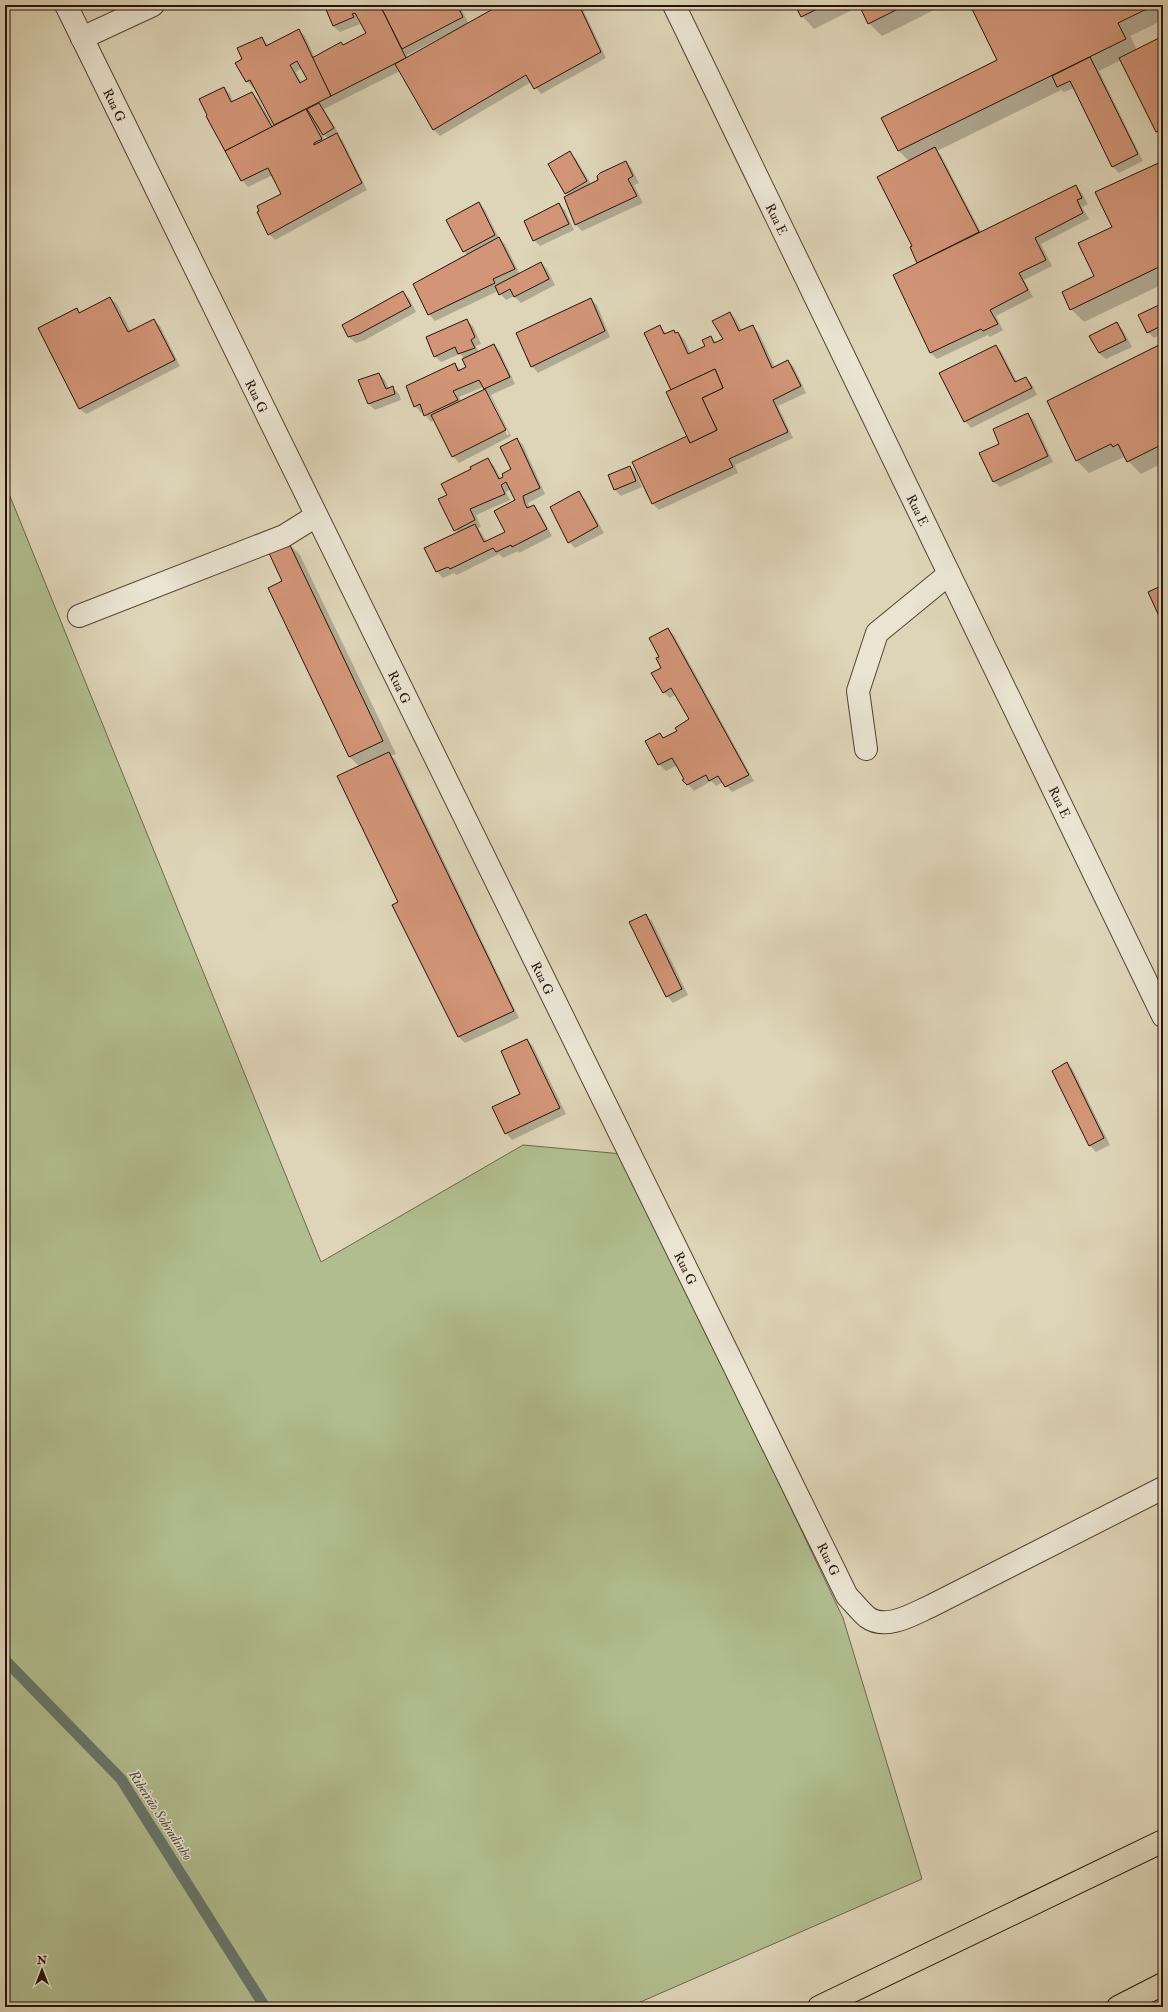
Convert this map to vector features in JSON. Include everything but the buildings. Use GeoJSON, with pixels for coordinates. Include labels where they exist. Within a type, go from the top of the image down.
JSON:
{"type":"FeatureCollection","features":[{"type":"Feature","properties":{"kind":"main road"},"geometry":{"type":"LineString","coordinates":[[819,2007],[1163,1841]]}},
{"type":"Feature","properties":{"kind":"main road"},"geometry":{"type":"LineString","coordinates":[[1118,2007],[1163,1984]]}},
{"type":"Feature","properties":{"kind":"street","name":"Rua G"},"geometry":{"type":"LineString","coordinates":[[66,5],[848,1596],[867,1617],[878,1621],[896,1621],[931,1606],[1163,1488]]}},
{"type":"Feature","properties":{"kind":"street"},"geometry":{"type":"LineString","coordinates":[[82,38],[153,5]]}},
{"type":"Feature","properties":{"kind":"street","name":"Rua E"},"geometry":{"type":"LineString","coordinates":[[674,5],[1163,1016]]}},
{"type":"Feature","properties":{"kind":"street"},"geometry":{"type":"LineString","coordinates":[[79,616],[284,536],[316,516]]}},
{"type":"Feature","properties":{"kind":"street"},"geometry":{"type":"LineString","coordinates":[[866,749],[858,691],[877,633],[949,574]]}},
{"type":"Feature","properties":{"kind":"green space"},"geometry":{"type":"Polygon","coordinates":[[[5,484],[321,1262],[523,1145],[623,1154],[843,1618],[922,1879],[629,2007],[5,2007],[5,484]]]}},
{"type":"Feature","properties":{"kind":"waterway","name":"Ribeirão Sobradinho"},"geometry":{"type":"LineString","coordinates":[[5,1660],[121,1779],[265,2007]]}}]}
